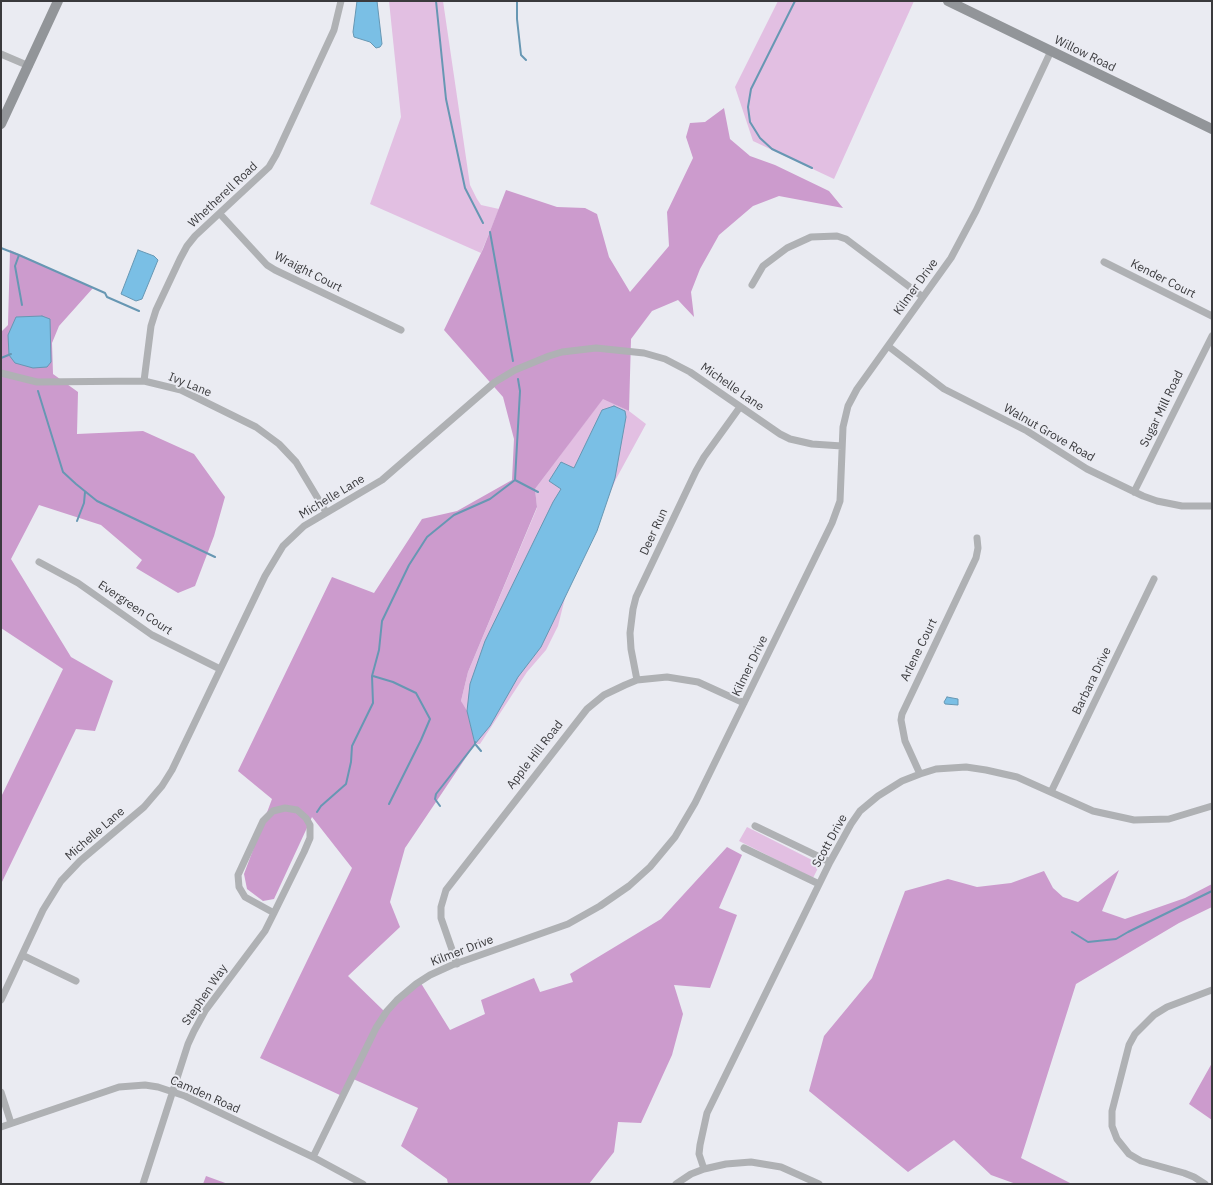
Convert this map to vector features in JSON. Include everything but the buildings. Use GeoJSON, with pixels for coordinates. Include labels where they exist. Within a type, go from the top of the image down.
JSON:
{"type":"FeatureCollection","features":[{"type":"Feature","properties":{"kind":"street"},"geometry":{"type":"LineString","coordinates":[[1,124],[58,1]]}},
{"type":"Feature","properties":{"kind":"street","name":"Whetherell Road"},"geometry":{"type":"LineString","coordinates":[[144,381],[151,326],[156,310],[187,246],[195,236],[269,167],[334,30],[341,1]]}},
{"type":"Feature","properties":{"kind":"street","name":"Willow Road"},"geometry":{"type":"LineString","coordinates":[[948,1],[1212,129]]}},
{"type":"Feature","properties":{"kind":"street","name":"Kilmer Drive"},"geometry":{"type":"LineString","coordinates":[[313,1158],[376,1028],[386,1012],[416,984],[430,975],[457,964],[568,924],[600,906],[636,879],[663,852],[687,818],[837,510],[841,489],[843,427],[848,406],[857,389],[948,264],[976,211],[1051,51]]}},
{"type":"Feature","properties":{"kind":"street"},"geometry":{"type":"LineString","coordinates":[[1,54],[28,66]]}},
{"type":"Feature","properties":{"kind":"street","name":"Wraight Court"},"geometry":{"type":"LineString","coordinates":[[220,214],[267,265],[401,330]]}},
{"type":"Feature","properties":{"kind":"street"},"geometry":{"type":"LineString","coordinates":[[752,285],[763,266],[787,248],[811,237],[837,236],[846,240],[923,297]]}},
{"type":"Feature","properties":{"kind":"street","name":"Kender Court"},"geometry":{"type":"LineString","coordinates":[[1104,262],[1212,316]]}},
{"type":"Feature","properties":{"kind":"street","name":"Sugar Mill Road"},"geometry":{"type":"LineString","coordinates":[[1134,492],[1212,336]]}},
{"type":"Feature","properties":{"kind":"street","name":"Walnut Grove Road"},"geometry":{"type":"LineString","coordinates":[[888,346],[944,389],[1046,442],[1086,469],[1157,501],[1182,506],[1212,506]]}},
{"type":"Feature","properties":{"kind":"street","name":"Michelle Lane"},"geometry":{"type":"LineString","coordinates":[[1,1000],[43,910],[61,881],[80,861],[144,807],[162,786],[172,770],[274,559],[290,538],[304,526],[326,512],[382,480],[495,382],[515,370],[562,352],[606,348],[644,353],[665,359],[695,375],[773,430],[790,439],[812,444],[842,446]]}},
{"type":"Feature","properties":{"kind":"street","name":"Ivy Lane"},"geometry":{"type":"LineString","coordinates":[[1,373],[37,382],[144,381],[181,390],[256,426],[279,444],[296,462],[326,512]]}},
{"type":"Feature","properties":{"kind":"street","name":"Deer Run"},"geometry":{"type":"LineString","coordinates":[[638,680],[631,649],[630,634],[636,598],[696,471],[740,407]]}},
{"type":"Feature","properties":{"kind":"street","name":"Arlene Court"},"geometry":{"type":"LineString","coordinates":[[920,774],[905,741],[902,714],[976,558],[977,538]]}},
{"type":"Feature","properties":{"kind":"street","name":"Evergreen Court"},"geometry":{"type":"LineString","coordinates":[[40,562],[78,583],[152,635],[220,669]]}},
{"type":"Feature","properties":{"kind":"street","name":"Barbara Drive"},"geometry":{"type":"LineString","coordinates":[[1051,792],[1154,579]]}},
{"type":"Feature","properties":{"kind":"street","name":"Apple Hill Road"},"geometry":{"type":"LineString","coordinates":[[457,964],[441,918],[443,897],[450,882],[586,709],[604,695],[638,680],[667,677],[692,681],[744,704]]}},
{"type":"Feature","properties":{"kind":"street","name":"Scott Drive"},"geometry":{"type":"LineString","coordinates":[[704,1169],[700,1145],[708,1113],[830,862],[851,824],[868,803],[902,781],[920,774],[953,767],[986,770],[1017,777],[1093,810],[1134,820],[1169,819],[1212,806]]}},
{"type":"Feature","properties":{"kind":"street","name":"Stephen Way"},"geometry":{"type":"LineString","coordinates":[[143,1184],[172,1092],[194,1031],[205,1011],[265,931],[274,913],[310,838],[310,825],[306,818],[297,810],[285,808],[272,811],[263,821],[238,875],[239,887],[244,897],[274,913]]}},
{"type":"Feature","properties":{"kind":"street"},"geometry":{"type":"LineString","coordinates":[[755,826],[830,862]]}},
{"type":"Feature","properties":{"kind":"street"},"geometry":{"type":"LineString","coordinates":[[744,848],[819,884]]}},
{"type":"Feature","properties":{"kind":"street"},"geometry":{"type":"LineString","coordinates":[[22,955],[76,981]]}},
{"type":"Feature","properties":{"kind":"street"},"geometry":{"type":"LineString","coordinates":[[1205,1184],[1184,1173],[1141,1162],[1129,1154],[1117,1139],[1112,1126],[1112,1111],[1129,1045],[1135,1034],[1154,1015],[1167,1007],[1212,990]]}},
{"type":"Feature","properties":{"kind":"street","name":"Camden Road"},"geometry":{"type":"LineString","coordinates":[[1,1127],[120,1087],[145,1084],[172,1092],[313,1158],[363,1184]]}},
{"type":"Feature","properties":{"kind":"street"},"geometry":{"type":"LineString","coordinates":[[1,1092],[12,1123]]}},
{"type":"Feature","properties":{"kind":"street"},"geometry":{"type":"LineString","coordinates":[[676,1184],[704,1169],[737,1162],[781,1167],[819,1184]]}},
{"type":"Feature","properties":{"kind":"shaded area"},"geometry":{"type":"Polygon","coordinates":[[[389,1],[443,1],[470,185],[481,205],[499,209],[481,253],[370,204],[401,117],[389,1]]]}},
{"type":"Feature","properties":{"kind":"shaded area"},"geometry":{"type":"Polygon","coordinates":[[[778,1],[914,1],[834,179],[753,141],[735,87],[778,1]]]}},
{"type":"Feature","properties":{"kind":"shaded area"},"geometry":{"type":"Polygon","coordinates":[[[724,108],[730,139],[750,156],[775,165],[829,191],[843,208],[779,196],[753,206],[719,235],[700,269],[691,292],[694,317],[678,300],[652,311],[631,339],[629,411],[603,399],[535,489],[537,507],[468,672],[461,701],[467,711],[475,744],[405,848],[390,902],[400,927],[348,976],[385,1012],[419,980],[450,1030],[485,1014],[481,1000],[534,978],[540,992],[573,982],[570,974],[661,919],[727,847],[742,855],[719,908],[737,915],[710,988],[674,985],[683,1014],[672,1055],[641,1123],[618,1122],[614,1152],[589,1184],[448,1184],[447,1179],[401,1146],[418,1108],[351,1078],[342,1096],[260,1058],[352,868],[312,817],[274,899],[263,901],[247,889],[244,874],[272,799],[238,771],[332,577],[374,593],[422,519],[457,511],[512,480],[514,439],[503,397],[444,330],[483,249],[506,190],[557,207],[585,208],[597,214],[609,257],[630,292],[669,246],[667,212],[693,158],[686,137],[690,123],[705,122],[724,108]]]}},
{"type":"Feature","properties":{"kind":"shaded area"},"geometry":{"type":"Polygon","coordinates":[[[10,250],[93,288],[59,326],[52,343],[53,374],[78,392],[77,434],[143,431],[194,454],[225,497],[214,536],[195,586],[178,593],[136,568],[142,560],[101,525],[39,505],[11,559],[71,657],[113,681],[95,731],[76,729],[1,884],[1,797],[63,669],[1,628],[1,332],[8,325],[10,250]]]}},
{"type":"Feature","properties":{"kind":"shaded area"},"geometry":{"type":"Polygon","coordinates":[[[603,398],[629,411],[646,424],[616,479],[567,590],[558,626],[546,650],[527,672],[480,744],[475,744],[461,701],[468,672],[537,508],[535,489],[603,398]]]}},
{"type":"Feature","properties":{"kind":"shaded area"},"geometry":{"type":"Polygon","coordinates":[[[747,827],[820,864],[813,878],[739,841],[747,827]]]}},
{"type":"Feature","properties":{"kind":"shaded area"},"geometry":{"type":"Polygon","coordinates":[[[1119,870],[1102,911],[1125,919],[1185,898],[1212,884],[1212,907],[1179,923],[1076,984],[1021,1158],[1072,1184],[1016,1184],[991,1175],[954,1140],[908,1172],[809,1091],[824,1036],[872,978],[905,891],[948,879],[977,887],[1011,883],[1044,871],[1053,888],[1063,897],[1078,902],[1119,870]]]}},
{"type":"Feature","properties":{"kind":"shaded area"},"geometry":{"type":"Polygon","coordinates":[[[1212,1063],[1212,1120],[1189,1104],[1212,1063]]]}},
{"type":"Feature","properties":{"kind":"shaded area"},"geometry":{"type":"Polygon","coordinates":[[[206,1176],[228,1184],[203,1184],[206,1176]]]}},
{"type":"Feature","properties":{"kind":"water"},"geometry":{"type":"Polygon","coordinates":[[[357,1],[377,1],[382,44],[380,47],[376,48],[370,42],[354,37],[357,1]]]}},
{"type":"Feature","properties":{"kind":"water"},"geometry":{"type":"Polygon","coordinates":[[[138,250],[154,256],[158,260],[142,299],[136,301],[121,294],[138,250]]]}},
{"type":"Feature","properties":{"kind":"water"},"geometry":{"type":"Polygon","coordinates":[[[42,316],[50,319],[51,362],[47,367],[33,368],[15,363],[9,355],[8,335],[16,317],[42,316]]]}},
{"type":"Feature","properties":{"kind":"water"},"geometry":{"type":"Polygon","coordinates":[[[614,406],[625,411],[626,417],[615,478],[597,531],[541,647],[518,677],[490,726],[475,744],[467,711],[470,684],[485,641],[561,489],[549,481],[561,462],[574,468],[602,410],[614,406]]]}},
{"type":"Feature","properties":{"kind":"water"},"geometry":{"type":"Polygon","coordinates":[[[947,697],[958,699],[958,705],[945,704],[944,702],[947,697]]]}},
{"type":"Feature","properties":{"kind":"waterway"},"geometry":{"type":"LineString","coordinates":[[436,1],[446,99],[465,188],[483,223]]}},
{"type":"Feature","properties":{"kind":"waterway"},"geometry":{"type":"LineString","coordinates":[[517,1],[521,55],[526,60]]}},
{"type":"Feature","properties":{"kind":"waterway"},"geometry":{"type":"LineString","coordinates":[[795,1],[751,89],[748,107],[750,122],[760,138],[772,149],[812,168]]}},
{"type":"Feature","properties":{"kind":"waterway"},"geometry":{"type":"LineString","coordinates":[[490,232],[513,361]]}},
{"type":"Feature","properties":{"kind":"waterway"},"geometry":{"type":"LineString","coordinates":[[1,248],[19,255],[15,266],[22,305]]}},
{"type":"Feature","properties":{"kind":"waterway"},"geometry":{"type":"LineString","coordinates":[[19,255],[105,293],[107,297],[139,311]]}},
{"type":"Feature","properties":{"kind":"waterway"},"geometry":{"type":"LineString","coordinates":[[1,358],[11,354]]}},
{"type":"Feature","properties":{"kind":"waterway"},"geometry":{"type":"LineString","coordinates":[[317,812],[321,806],[346,784],[351,762],[352,746],[373,703],[372,676],[379,650],[382,621],[409,565],[427,537],[454,515],[490,499],[515,480],[520,391],[518,379]]}},
{"type":"Feature","properties":{"kind":"waterway"},"geometry":{"type":"LineString","coordinates":[[38,391],[63,472],[97,501],[215,557]]}},
{"type":"Feature","properties":{"kind":"waterway"},"geometry":{"type":"LineString","coordinates":[[515,480],[538,492]]}},
{"type":"Feature","properties":{"kind":"waterway"},"geometry":{"type":"LineString","coordinates":[[77,521],[84,503],[85,492]]}},
{"type":"Feature","properties":{"kind":"waterway"},"geometry":{"type":"LineString","coordinates":[[373,676],[393,682],[416,693],[430,719],[389,804]]}},
{"type":"Feature","properties":{"kind":"waterway"},"geometry":{"type":"LineString","coordinates":[[440,806],[435,799],[436,794],[475,742]]}},
{"type":"Feature","properties":{"kind":"waterway"},"geometry":{"type":"LineString","coordinates":[[476,745],[481,751]]}},
{"type":"Feature","properties":{"kind":"waterway"},"geometry":{"type":"LineString","coordinates":[[1072,932],[1088,942],[1116,939],[1212,891]]}}]}
